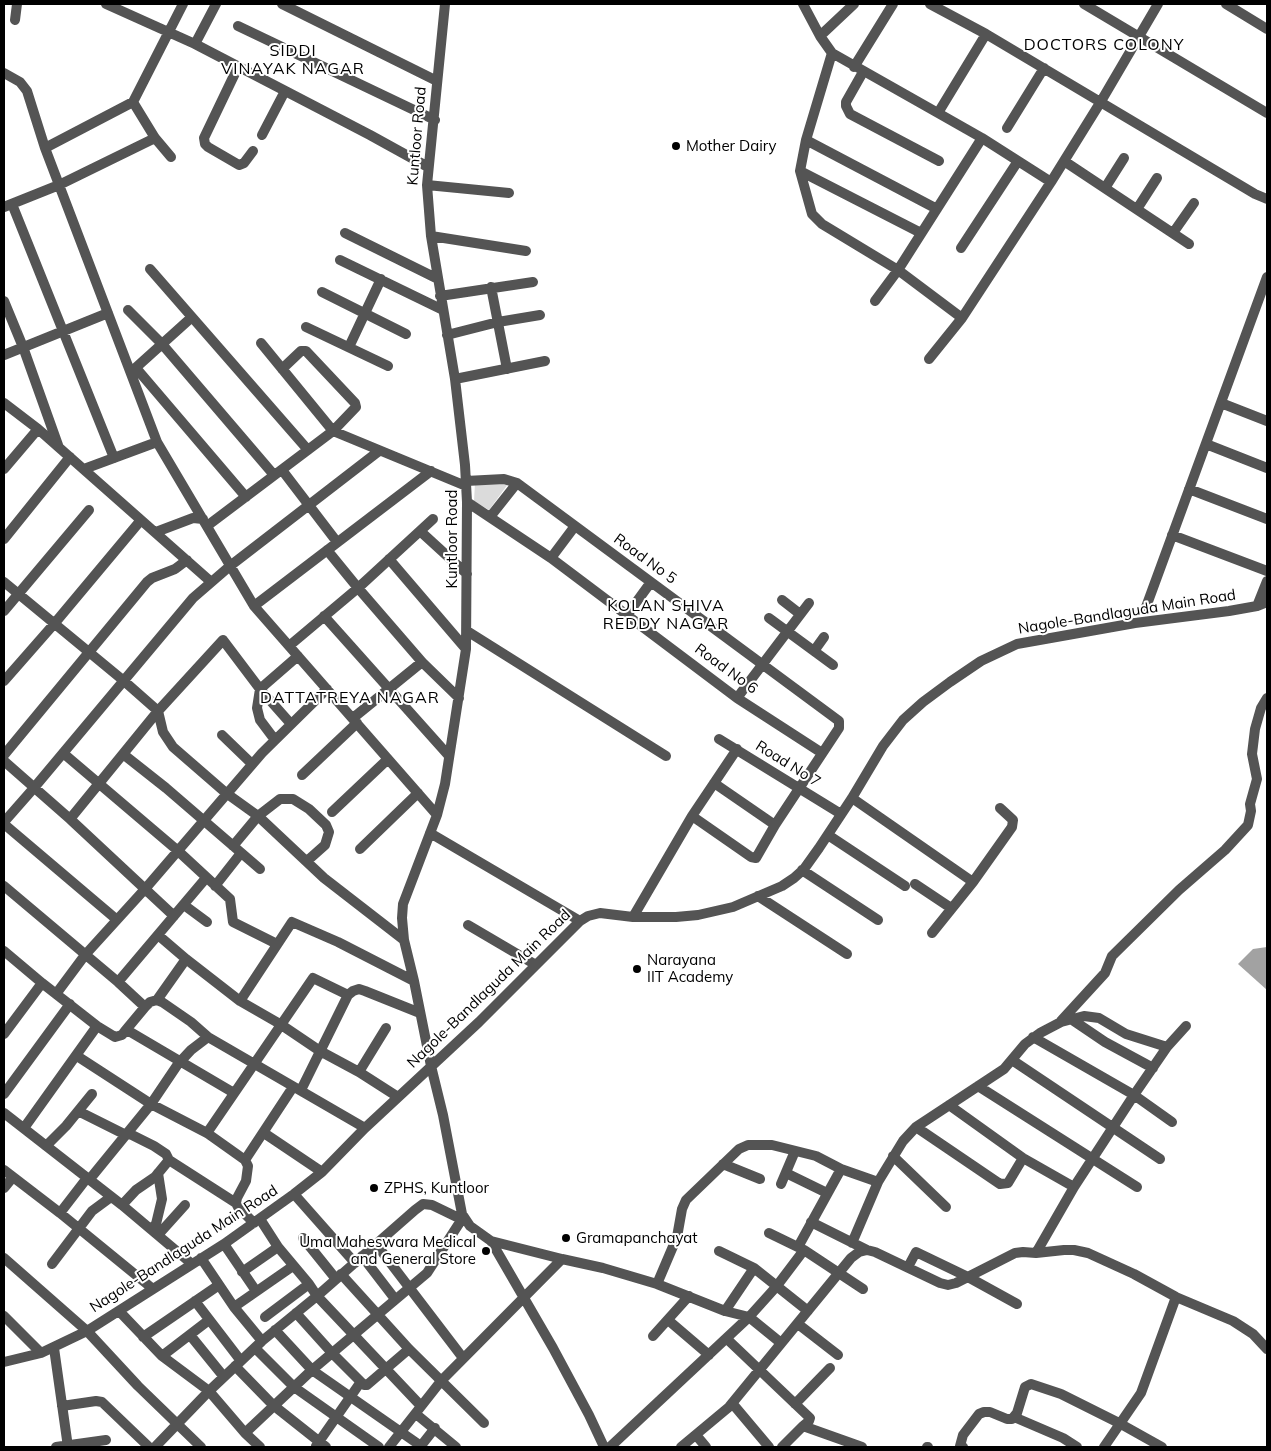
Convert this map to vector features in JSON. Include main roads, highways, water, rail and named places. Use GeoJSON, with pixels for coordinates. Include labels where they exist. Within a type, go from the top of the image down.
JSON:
{"type":"FeatureCollection","features":[{"type":"Feature","properties":{"kind":"place","name":"Mother Dairy"},"geometry":{"type":"Point","coordinates":[676,146]}},
{"type":"Feature","properties":{"kind":"place","name":"Narayana IIT Academy"},"geometry":{"type":"Point","coordinates":[637,969]}},
{"type":"Feature","properties":{"kind":"place","name":"ZPHS, Kuntloor"},"geometry":{"type":"Point","coordinates":[374,1188]}},
{"type":"Feature","properties":{"kind":"place","name":"Gramapanchayat"},"geometry":{"type":"Point","coordinates":[566,1238]}},
{"type":"Feature","properties":{"kind":"place","name":"Uma Maheswara Medical and General Store"},"geometry":{"type":"Point","coordinates":[486,1251]}},
{"type":"Feature","properties":{"kind":"district","name":"DOCTORS COLONY"},"geometry":{"type":"Point","coordinates":[1104,45]}},
{"type":"Feature","properties":{"kind":"district","name":"SIDDI VINAYAK NAGAR"},"geometry":{"type":"Point","coordinates":[293,60]}},
{"type":"Feature","properties":{"kind":"district","name":"KOLAN SHIVA REDDY NAGAR"},"geometry":{"type":"Point","coordinates":[666,615]}},
{"type":"Feature","properties":{"kind":"district","name":"DATTATREYA NAGAR"},"geometry":{"type":"Point","coordinates":[350,698]}}]}
